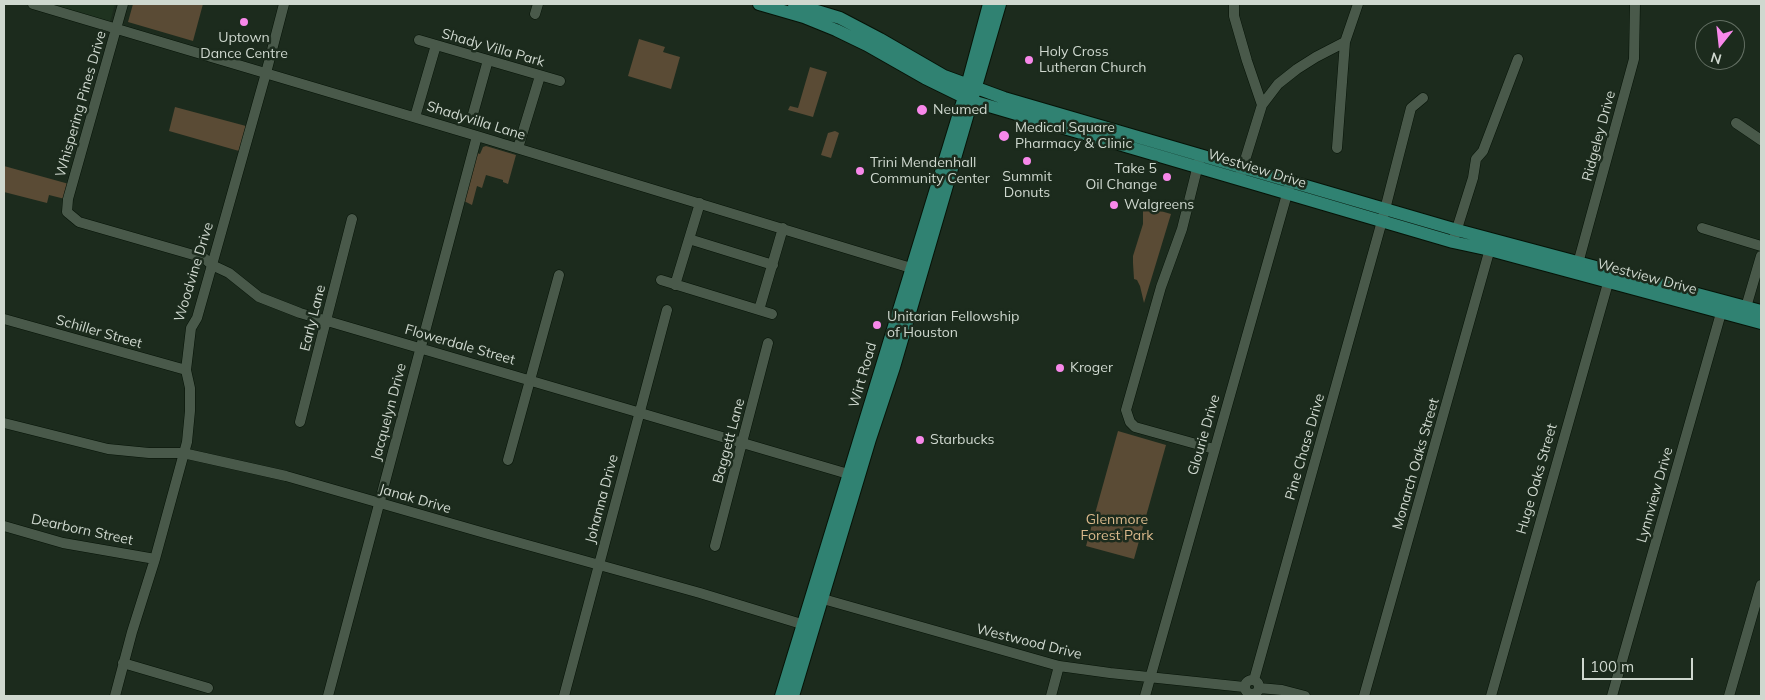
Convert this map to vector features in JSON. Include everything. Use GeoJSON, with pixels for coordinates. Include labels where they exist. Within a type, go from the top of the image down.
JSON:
{"type":"FeatureCollection","features":[{"type":"Feature","properties":{"kind":"main road","name":"Westview Drive"},"geometry":{"type":"LineString","coordinates":[[759,4],[804,17],[838,24]]}},
{"type":"Feature","properties":{"kind":"main road","name":"Westview Drive"},"geometry":{"type":"LineString","coordinates":[[794,4],[870,40],[924,78],[970,93],[1455,236],[1745,312],[1761,311]]}},
{"type":"Feature","properties":{"kind":"main road","name":"Wirt Road"},"geometry":{"type":"LineString","coordinates":[[854,476],[894,367],[970,93],[989,4]]}},
{"type":"Feature","properties":{"kind":"main road","name":"Wirt Road"},"geometry":{"type":"LineString","coordinates":[[781,696],[808,626],[836,536],[911,268],[1000,4]]}},
{"type":"Feature","properties":{"kind":"main road","name":"Westview Drive"},"geometry":{"type":"LineString","coordinates":[[1745,312],[1761,323]]}},
{"type":"Feature","properties":{"kind":"main road","name":"Wirt Road"},"geometry":{"type":"LineString","coordinates":[[793,696],[808,626]]}},
{"type":"Feature","properties":{"kind":"street","name":"Shadyvilla Lane"},"geometry":{"type":"LineString","coordinates":[[33,4],[415,117],[911,268]]}},
{"type":"Feature","properties":{"kind":"street","name":"Whispering Pines Drive"},"geometry":{"type":"LineString","coordinates":[[67,212],[68,199],[123,4]]}},
{"type":"Feature","properties":{"kind":"street","name":"Woodvine Drive"},"geometry":{"type":"LineString","coordinates":[[115,696],[187,442],[190,388],[186,370],[190,328],[197,318],[284,4]]}},
{"type":"Feature","properties":{"kind":"street"},"geometry":{"type":"LineString","coordinates":[[535,14],[538,4]]}},
{"type":"Feature","properties":{"kind":"street"},"geometry":{"type":"LineString","coordinates":[[1234,4],[1234,16],[1262,105]]}},
{"type":"Feature","properties":{"kind":"street"},"geometry":{"type":"LineString","coordinates":[[1337,148],[1345,42],[1358,4]]}},
{"type":"Feature","properties":{"kind":"street","name":"Ridgeley Drive"},"geometry":{"type":"LineString","coordinates":[[1577,267],[1634,59],[1635,4]]}},
{"type":"Feature","properties":{"kind":"street","name":"Shady Villa Park"},"geometry":{"type":"LineString","coordinates":[[419,40],[560,81]]}},
{"type":"Feature","properties":{"kind":"street"},"geometry":{"type":"LineString","coordinates":[[1241,174],[1262,105],[1278,84],[1316,57],[1345,42]]}},
{"type":"Feature","properties":{"kind":"street"},"geometry":{"type":"LineString","coordinates":[[415,117],[436,45]]}},
{"type":"Feature","properties":{"kind":"street"},"geometry":{"type":"LineString","coordinates":[[1455,236],[1473,178],[1476,159],[1483,151],[1518,59]]}},
{"type":"Feature","properties":{"kind":"street"},"geometry":{"type":"LineString","coordinates":[[473,114],[488,60]]}},
{"type":"Feature","properties":{"kind":"street"},"geometry":{"type":"LineString","coordinates":[[518,148],[540,76]]}},
{"type":"Feature","properties":{"kind":"street","name":"Pine Chase Drive"},"geometry":{"type":"LineString","coordinates":[[1251,689],[1384,215],[1411,108],[1423,98]]}},
{"type":"Feature","properties":{"kind":"street"},"geometry":{"type":"LineString","coordinates":[[1736,123],[1761,140]]}},
{"type":"Feature","properties":{"kind":"street","name":"Jacquelyn Drive"},"geometry":{"type":"LineString","coordinates":[[328,696],[477,136]]}},
{"type":"Feature","properties":{"kind":"street"},"geometry":{"type":"LineString","coordinates":[[1199,161],[1182,230],[1161,287],[1126,410],[1130,422],[1135,427],[1214,449]]}},
{"type":"Feature","properties":{"kind":"street","name":"Glourie Drive"},"geometry":{"type":"LineString","coordinates":[[1145,696],[1288,188]]}},
{"type":"Feature","properties":{"kind":"street"},"geometry":{"type":"LineString","coordinates":[[675,285],[700,203]]}},
{"type":"Feature","properties":{"kind":"street","name":"Flowerdale Street"},"geometry":{"type":"LineString","coordinates":[[67,212],[79,222],[204,258],[212,265],[229,273],[259,297],[300,313],[854,476]]}},
{"type":"Feature","properties":{"kind":"street","name":"Early Lane"},"geometry":{"type":"LineString","coordinates":[[300,422],[352,219]]}},
{"type":"Feature","properties":{"kind":"street"},"geometry":{"type":"LineString","coordinates":[[760,310],[783,228]]}},
{"type":"Feature","properties":{"kind":"street"},"geometry":{"type":"LineString","coordinates":[[1702,228],[1761,246]]}},
{"type":"Feature","properties":{"kind":"street"},"geometry":{"type":"LineString","coordinates":[[689,239],[773,265]]}},
{"type":"Feature","properties":{"kind":"street","name":"Monarch Oaks Street"},"geometry":{"type":"LineString","coordinates":[[1364,696],[1491,245]]}},
{"type":"Feature","properties":{"kind":"street"},"geometry":{"type":"LineString","coordinates":[[1745,312],[1761,256]]}},
{"type":"Feature","properties":{"kind":"street"},"geometry":{"type":"LineString","coordinates":[[508,460],[559,275]]}},
{"type":"Feature","properties":{"kind":"street","name":"Huge Oaks Street"},"geometry":{"type":"LineString","coordinates":[[1491,696],[1610,276]]}},
{"type":"Feature","properties":{"kind":"street"},"geometry":{"type":"LineString","coordinates":[[661,280],[772,314]]}},
{"type":"Feature","properties":{"kind":"street","name":"Lynnview Drive"},"geometry":{"type":"LineString","coordinates":[[1612,696],[1723,306]]}},
{"type":"Feature","properties":{"kind":"street","name":"Johanna Drive"},"geometry":{"type":"LineString","coordinates":[[564,696],[667,310]]}},
{"type":"Feature","properties":{"kind":"street","name":"Schiller Street"},"geometry":{"type":"LineString","coordinates":[[4,319],[186,370]]}},
{"type":"Feature","properties":{"kind":"street","name":"Baggett Lane"},"geometry":{"type":"LineString","coordinates":[[715,546],[768,343]]}},
{"type":"Feature","properties":{"kind":"street","name":"Janak Drive"},"geometry":{"type":"LineString","coordinates":[[4,423],[108,450],[183,454],[286,476],[808,626]]}},
{"type":"Feature","properties":{"kind":"street","name":"Dearborn Street"},"geometry":{"type":"LineString","coordinates":[[4,526],[63,543],[155,559]]}},
{"type":"Feature","properties":{"kind":"street"},"geometry":{"type":"LineString","coordinates":[[1729,696],[1761,585]]}},
{"type":"Feature","properties":{"kind":"street","name":"Westwood Drive"},"geometry":{"type":"LineString","coordinates":[[817,598],[1059,666],[1251,689],[1282,690],[1305,696]]}},
{"type":"Feature","properties":{"kind":"street"},"geometry":{"type":"LineString","coordinates":[[123,663],[208,688]]}},
{"type":"Feature","properties":{"kind":"street"},"geometry":{"type":"LineString","coordinates":[[1051,696],[1059,666]]}},
{"type":"Feature","properties":{"kind":"shaded area"},"geometry":{"type":"Polygon","coordinates":[[[49,4],[115,4],[110,22],[49,4]]]}},
{"type":"Feature","properties":{"kind":"green space"},"geometry":{"type":"Polygon","coordinates":[[[133,4],[203,4],[193,41],[128,22],[133,4]]]}},
{"type":"Feature","properties":{"kind":"green space"},"geometry":{"type":"Polygon","coordinates":[[[639,39],[665,47],[663,52],[680,57],[671,89],[628,76],[639,39]]]}},
{"type":"Feature","properties":{"kind":"green space"},"geometry":{"type":"Polygon","coordinates":[[[810,67],[827,72],[813,117],[788,110],[790,106],[798,108],[810,67]]]}},
{"type":"Feature","properties":{"kind":"green space"},"geometry":{"type":"Polygon","coordinates":[[[175,107],[246,126],[239,151],[169,131],[175,107]]]}},
{"type":"Feature","properties":{"kind":"green space"},"geometry":{"type":"Polygon","coordinates":[[[835,131],[839,133],[831,158],[821,155],[828,133],[835,131]]]}},
{"type":"Feature","properties":{"kind":"green space"},"geometry":{"type":"Polygon","coordinates":[[[486,146],[516,155],[508,184],[503,182],[503,180],[486,175],[482,188],[477,186],[472,205],[464,201],[477,153],[480,154],[483,147],[486,146]]]}},
{"type":"Feature","properties":{"kind":"green space"},"geometry":{"type":"Polygon","coordinates":[[[4,166],[69,184],[65,199],[49,195],[47,203],[4,192],[4,166]]]}},
{"type":"Feature","properties":{"kind":"green space"},"geometry":{"type":"Polygon","coordinates":[[[1143,206],[1171,214],[1144,303],[1140,286],[1137,280],[1134,279],[1133,263],[1133,256],[1143,224],[1143,206]]]}},
{"type":"Feature","properties":{"kind":"green space","name":"Glenmore Forest Park"},"geometry":{"type":"Polygon","coordinates":[[[1118,431],[1166,445],[1134,559],[1086,546],[1118,431]]]}},
{"type":"Feature","properties":{"kind":"place","name":"Uptown Dance Centre"},"geometry":{"type":"Point","coordinates":[244,22]}},
{"type":"Feature","properties":{"kind":"place","name":"Holy Cross Lutheran Church"},"geometry":{"type":"Point","coordinates":[1029,60]}},
{"type":"Feature","properties":{"kind":"place","name":"Neumed"},"geometry":{"type":"Point","coordinates":[922,110]}},
{"type":"Feature","properties":{"kind":"place","name":"Medical Square Pharmacy & Clinic"},"geometry":{"type":"Point","coordinates":[1004,136]}},
{"type":"Feature","properties":{"kind":"place","name":"Summit Donuts"},"geometry":{"type":"Point","coordinates":[1027,161]}},
{"type":"Feature","properties":{"kind":"place","name":"Trini Mendenhall Community Center"},"geometry":{"type":"Point","coordinates":[860,171]}},
{"type":"Feature","properties":{"kind":"place","name":"Take 5 Oil Change"},"geometry":{"type":"Point","coordinates":[1167,177]}},
{"type":"Feature","properties":{"kind":"place","name":"Walgreens"},"geometry":{"type":"Point","coordinates":[1114,205]}},
{"type":"Feature","properties":{"kind":"place","name":"Unitarian Fellowship of Houston"},"geometry":{"type":"Point","coordinates":[877,325]}},
{"type":"Feature","properties":{"kind":"place","name":"Kroger"},"geometry":{"type":"Point","coordinates":[1060,368]}},
{"type":"Feature","properties":{"kind":"place","name":"Starbucks"},"geometry":{"type":"Point","coordinates":[920,440]}}]}
